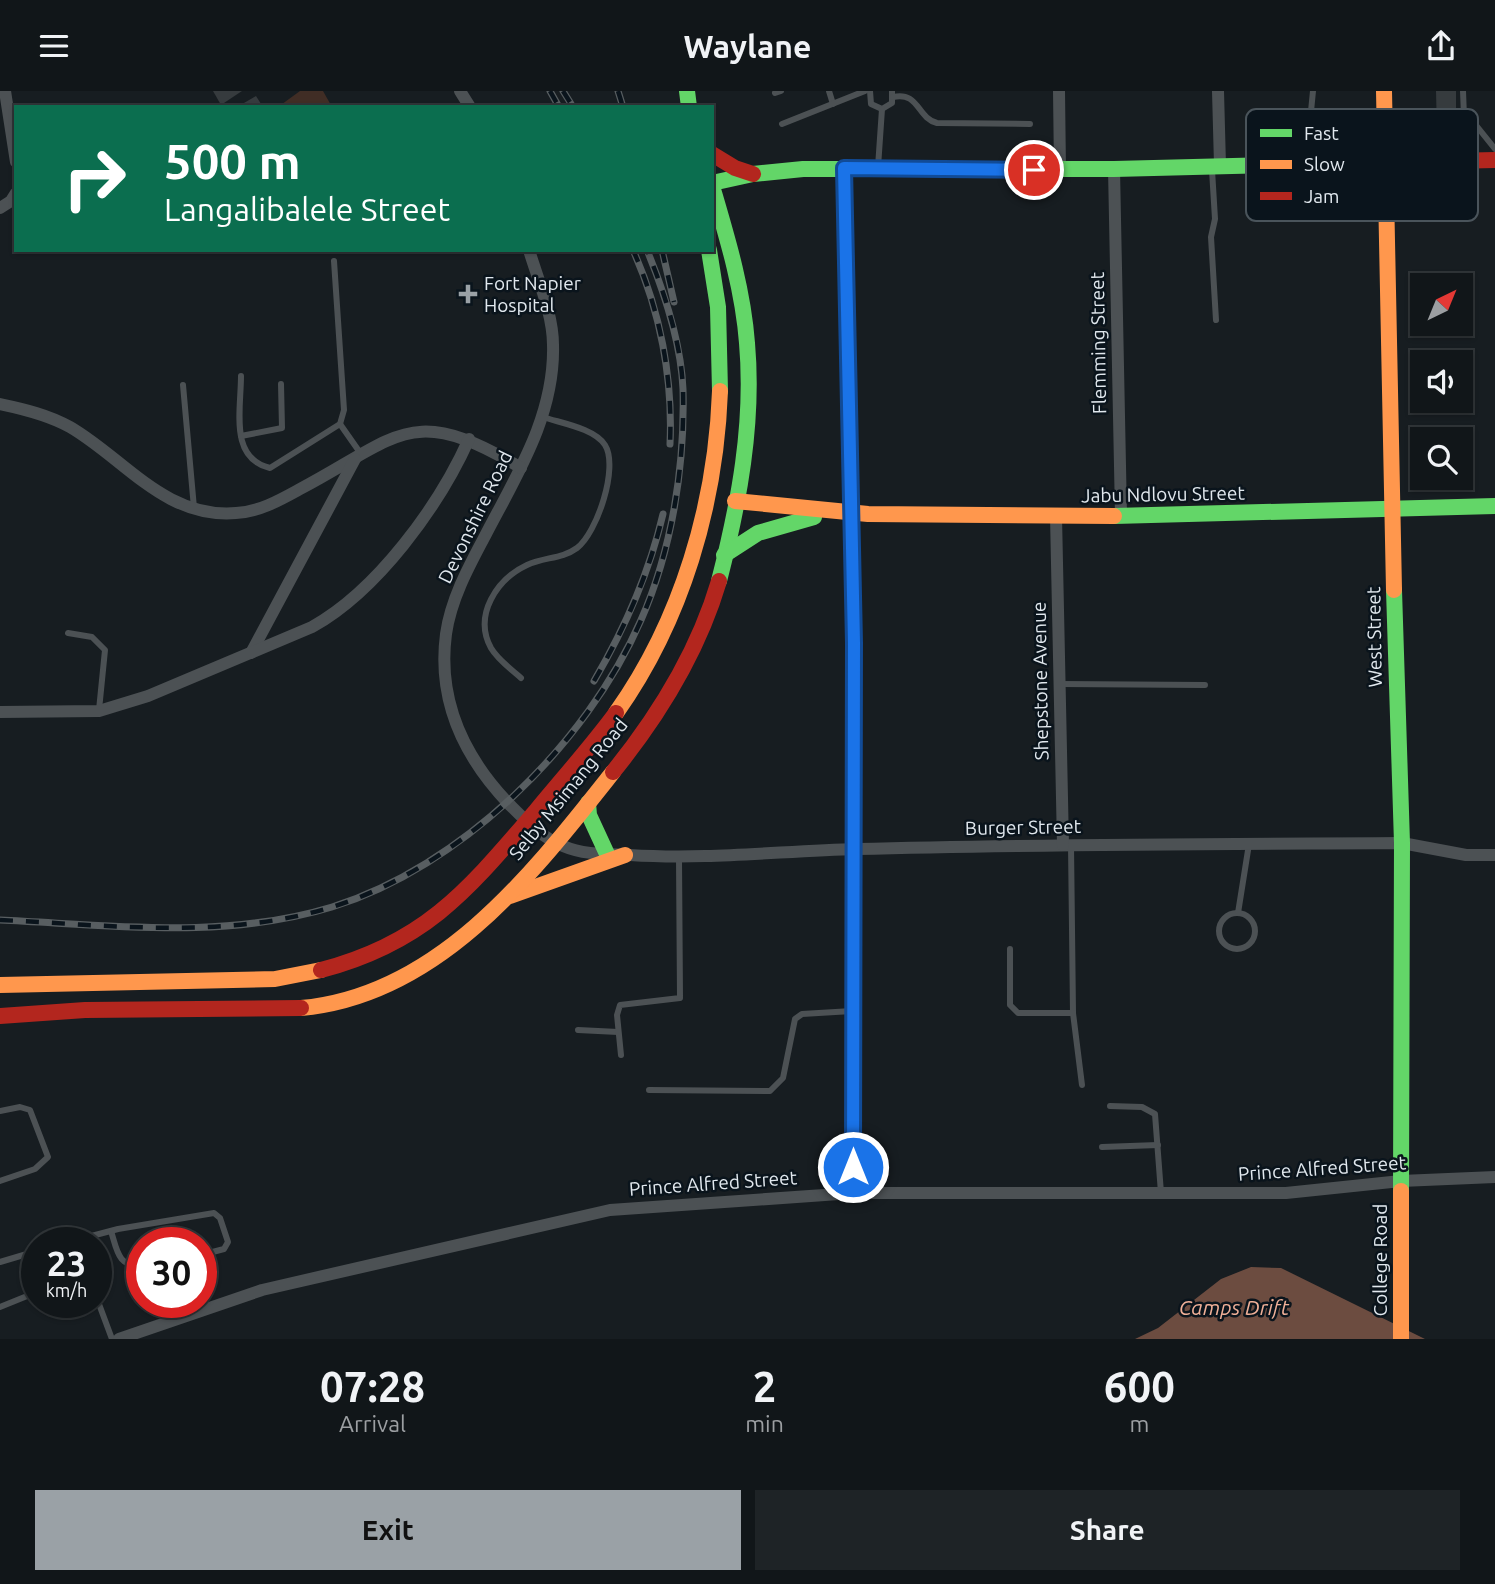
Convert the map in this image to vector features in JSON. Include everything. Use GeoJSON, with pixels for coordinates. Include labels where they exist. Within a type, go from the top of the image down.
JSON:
{"type":"FeatureCollection","features":[{"type":"Feature","properties":{"kind":"street"},"geometry":{"type":"LineString","coordinates":[[5,91],[5,121],[14,155]]}},
{"type":"Feature","properties":{"kind":"street"},"geometry":{"type":"LineString","coordinates":[[1059,91],[1060,170]]}},
{"type":"Feature","properties":{"kind":"street"},"geometry":{"type":"LineString","coordinates":[[1215,165],[1218,91]]}},
{"type":"Feature","properties":{"kind":"street","name":"West Street"},"geometry":{"type":"LineString","coordinates":[[1384,91],[1384,109]]}},
{"type":"Feature","properties":{"kind":"street"},"geometry":{"type":"LineString","coordinates":[[714,155],[735,168],[753,174]]}},
{"type":"Feature","properties":{"kind":"street"},"geometry":{"type":"LineString","coordinates":[[714,184],[753,174],[844,168],[1060,170],[1246,164]]}},
{"type":"Feature","properties":{"kind":"street"},"geometry":{"type":"LineString","coordinates":[[844,168],[854,643],[851,849],[853,1192]]}},
{"type":"Feature","properties":{"kind":"street","name":"Flemming Street"},"geometry":{"type":"LineString","coordinates":[[1114,169],[1121,515]]}},
{"type":"Feature","properties":{"kind":"street","name":"Selby Msimang Road"},"geometry":{"type":"LineString","coordinates":[[0,1016],[91,1011],[309,1009],[336,1004],[388,988],[441,953],[498,901],[588,803],[638,738],[691,655],[709,610],[742,469],[747,400],[747,343],[734,265],[714,191]]}},
{"type":"Feature","properties":{"kind":"street"},"geometry":{"type":"LineString","coordinates":[[0,208],[14,197]]}},
{"type":"Feature","properties":{"kind":"street","name":"West Street"},"geometry":{"type":"LineString","coordinates":[[1386,221],[1402,843],[1401,1181]]}},
{"type":"Feature","properties":{"kind":"street","name":"Devonshire Road"},"geometry":{"type":"LineString","coordinates":[[530,252],[554,344],[543,417],[521,468],[461,584],[446,635],[445,666],[450,709],[466,748],[486,781],[526,822],[554,842]]}},
{"type":"Feature","properties":{"kind":"street","name":"Selby Msimang Road"},"geometry":{"type":"LineString","coordinates":[[0,985],[275,979],[346,965],[382,952],[431,924],[485,872],[601,734],[629,694],[666,625],[697,544],[715,455],[720,387],[720,337],[709,252]]}},
{"type":"Feature","properties":{"kind":"street"},"geometry":{"type":"LineString","coordinates":[[0,404],[24,409],[72,428],[154,491],[220,514],[254,510],[273,504],[392,436],[415,431],[469,439],[521,468]]}},
{"type":"Feature","properties":{"kind":"street"},"geometry":{"type":"LineString","coordinates":[[0,712],[99,711],[149,696],[312,627],[348,603],[381,568],[431,505],[456,467],[469,439]]}},
{"type":"Feature","properties":{"kind":"street"},"geometry":{"type":"LineString","coordinates":[[251,653],[358,457]]}},
{"type":"Feature","properties":{"kind":"street","name":"Jabu Ndlovu Street"},"geometry":{"type":"LineString","coordinates":[[735,501],[832,513],[1056,516],[1495,506]]}},
{"type":"Feature","properties":{"kind":"street","name":"Jabu Ndlovu Street"},"geometry":{"type":"LineString","coordinates":[[724,555],[758,533],[832,513]]}},
{"type":"Feature","properties":{"kind":"street","name":"Shepstone Avenue"},"geometry":{"type":"LineString","coordinates":[[1056,516],[1067,845]]}},
{"type":"Feature","properties":{"kind":"street"},"geometry":{"type":"LineString","coordinates":[[588,803],[589,815],[607,854]]}},
{"type":"Feature","properties":{"kind":"street","name":"Burger Street"},"geometry":{"type":"LineString","coordinates":[[554,842],[585,853],[679,859],[851,849],[1402,843],[1466,855],[1495,855]]}},
{"type":"Feature","properties":{"kind":"street"},"geometry":{"type":"LineString","coordinates":[[498,901],[538,884],[625,855]]}},
{"type":"Feature","properties":{"kind":"street","name":"Prince Alfred Street"},"geometry":{"type":"LineString","coordinates":[[119,1339],[262,1290],[583,1214],[853,1192],[1286,1192],[1401,1181],[1495,1177]]}},
{"type":"Feature","properties":{"kind":"street","name":"College Road"},"geometry":{"type":"LineString","coordinates":[[1401,1181],[1401,1339]]}},
{"type":"Feature","properties":{"kind":"lane"},"geometry":{"type":"LineString","coordinates":[[829,91],[833,104]]}},
{"type":"Feature","properties":{"kind":"lane"},"geometry":{"type":"LineString","coordinates":[[782,124],[868,91],[871,104],[882,109]]}},
{"type":"Feature","properties":{"kind":"lane"},"geometry":{"type":"LineString","coordinates":[[1311,109],[1313,91]]}},
{"type":"Feature","properties":{"kind":"lane"},"geometry":{"type":"LineString","coordinates":[[1461,109],[1463,91]]}},
{"type":"Feature","properties":{"kind":"lane"},"geometry":{"type":"LineString","coordinates":[[882,109],[892,103],[893,94],[901,94],[912,97],[929,121],[937,123],[1030,124]]}},
{"type":"Feature","properties":{"kind":"lane"},"geometry":{"type":"LineString","coordinates":[[878,169],[882,109]]}},
{"type":"Feature","properties":{"kind":"lane"},"geometry":{"type":"LineString","coordinates":[[1478,128],[1495,149]]}},
{"type":"Feature","properties":{"kind":"lane"},"geometry":{"type":"LineString","coordinates":[[1215,165],[1215,219],[1210,237],[1216,320]]}},
{"type":"Feature","properties":{"kind":"lane"},"geometry":{"type":"LineString","coordinates":[[241,376],[241,436],[246,455],[270,468],[340,424],[344,410],[334,261]]}},
{"type":"Feature","properties":{"kind":"lane"},"geometry":{"type":"LineString","coordinates":[[183,384],[194,507]]}},
{"type":"Feature","properties":{"kind":"lane"},"geometry":{"type":"LineString","coordinates":[[241,436],[282,428],[281,384]]}},
{"type":"Feature","properties":{"kind":"lane"},"geometry":{"type":"LineString","coordinates":[[521,678],[492,649],[487,637],[485,617],[493,595],[514,573],[529,564],[569,553],[589,537],[601,515],[609,460],[606,445],[595,435],[543,417]]}},
{"type":"Feature","properties":{"kind":"lane"},"geometry":{"type":"LineString","coordinates":[[340,424],[358,457]]}},
{"type":"Feature","properties":{"kind":"lane"},"geometry":{"type":"LineString","coordinates":[[68,633],[92,637],[105,650],[99,711]]}},
{"type":"Feature","properties":{"kind":"lane"},"geometry":{"type":"LineString","coordinates":[[1060,684],[1205,685]]}},
{"type":"Feature","properties":{"kind":"lane"},"geometry":{"type":"LineString","coordinates":[[1238,913],[1249,844]]}},
{"type":"Feature","properties":{"kind":"lane"},"geometry":{"type":"LineString","coordinates":[[1067,845],[1073,1013],[1082,1085]]}},
{"type":"Feature","properties":{"kind":"lane"},"geometry":{"type":"LineString","coordinates":[[621,1055],[617,1009],[620,1005],[680,998],[679,859]]}},
{"type":"Feature","properties":{"kind":"lane"},"geometry":{"type":"LineString","coordinates":[[1238,913],[1249,917],[1255,927],[1254,939],[1247,947],[1236,950],[1225,946],[1219,936],[1219,924],[1227,915],[1238,913]]}},
{"type":"Feature","properties":{"kind":"lane"},"geometry":{"type":"LineString","coordinates":[[1010,949],[1010,1005],[1013,1010],[1018,1013],[1073,1013]]}},
{"type":"Feature","properties":{"kind":"lane"},"geometry":{"type":"LineString","coordinates":[[649,1090],[770,1091],[783,1077],[795,1019],[802,1014],[852,1011]]}},
{"type":"Feature","properties":{"kind":"lane"},"geometry":{"type":"LineString","coordinates":[[578,1030],[618,1032]]}},
{"type":"Feature","properties":{"kind":"lane"},"geometry":{"type":"LineString","coordinates":[[1110,1106],[1150,1110],[1157,1118],[1161,1193]]}},
{"type":"Feature","properties":{"kind":"lane"},"geometry":{"type":"LineString","coordinates":[[0,1111],[14,1107],[30,1110],[48,1157],[35,1169],[0,1181]]}},
{"type":"Feature","properties":{"kind":"lane"},"geometry":{"type":"LineString","coordinates":[[1102,1147],[1158,1145]]}},
{"type":"Feature","properties":{"kind":"lane"},"geometry":{"type":"LineString","coordinates":[[134,1227],[214,1213],[220,1218],[228,1241],[224,1249],[217,1251]]}},
{"type":"Feature","properties":{"kind":"lane"},"geometry":{"type":"LineString","coordinates":[[112,1234],[120,1259],[126,1263]]}},
{"type":"Feature","properties":{"kind":"lane"},"geometry":{"type":"LineString","coordinates":[[0,1262],[21,1256]]}},
{"type":"Feature","properties":{"kind":"lane"},"geometry":{"type":"LineString","coordinates":[[0,1307],[21,1298]]}},
{"type":"Feature","properties":{"kind":"lane"},"geometry":{"type":"LineString","coordinates":[[104,1318],[112,1339]]}},
{"type":"Feature","properties":{"kind":"shaded area"},"geometry":{"type":"Polygon","coordinates":[[[300,91],[323,91],[331,105],[281,105],[300,91]]]}},
{"type":"Feature","properties":{"kind":"water","name":"Camps Drift"},"geometry":{"type":"Polygon","coordinates":[[[1251,1267],[1281,1268],[1425,1339],[1135,1339],[1158,1328],[1221,1279],[1251,1267]]]}},
{"type":"Feature","properties":{"kind":"building"},"geometry":{"type":"Polygon","coordinates":[[[213,91],[242,91],[221,105],[213,91]]]}},
{"type":"Feature","properties":{"kind":"building"},"geometry":{"type":"Polygon","coordinates":[[[1436,91],[1456,91],[1456,109],[1436,109],[1436,91]]]}},
{"type":"Feature","properties":{"kind":"building"},"geometry":{"type":"Polygon","coordinates":[[[256,96],[262,105],[240,105],[256,96]]]}},
{"type":"Feature","properties":{"kind":"railway"},"geometry":{"type":"LineString","coordinates":[[550,91],[558,105]]}},
{"type":"Feature","properties":{"kind":"railway"},"geometry":{"type":"LineString","coordinates":[[563,91],[572,105]]}},
{"type":"Feature","properties":{"kind":"railway"},"geometry":{"type":"LineString","coordinates":[[618,91],[622,105]]}},
{"type":"Feature","properties":{"kind":"railway"},"geometry":{"type":"LineString","coordinates":[[634,252],[651,296],[663,345],[669,394],[670,444]]}},
{"type":"Feature","properties":{"kind":"railway"},"geometry":{"type":"LineString","coordinates":[[0,920],[125,927],[209,927],[250,924],[332,907],[380,888],[427,863],[472,831],[515,795],[554,755],[588,712],[618,666],[641,620],[661,565],[674,507],[682,448],[682,371],[671,318],[648,252]]}},
{"type":"Feature","properties":{"kind":"railway"},"geometry":{"type":"LineString","coordinates":[[662,252],[674,302]]}},
{"type":"Feature","properties":{"kind":"railway"},"geometry":{"type":"LineString","coordinates":[[594,681],[635,600],[651,558],[663,514]]}},
{"type":"Feature","properties":{"kind":"traffic: fast"},"geometry":{"type":"LineString","coordinates":[[687,91],[689,105]]}},
{"type":"Feature","properties":{"kind":"traffic: fast"},"geometry":{"type":"LineString","coordinates":[[714,183],[753,174],[803,169],[1114,169],[1246,166]]}},
{"type":"Feature","properties":{"kind":"traffic: fast"},"geometry":{"type":"LineString","coordinates":[[714,193],[738,283],[749,373],[743,463],[719,581]]}},
{"type":"Feature","properties":{"kind":"traffic: fast"},"geometry":{"type":"LineString","coordinates":[[709,252],[718,307],[720,391]]}},
{"type":"Feature","properties":{"kind":"traffic: fast"},"geometry":{"type":"LineString","coordinates":[[1114,516],[1495,506]]}},
{"type":"Feature","properties":{"kind":"traffic: fast"},"geometry":{"type":"LineString","coordinates":[[724,555],[758,533],[814,517]]}},
{"type":"Feature","properties":{"kind":"traffic: fast"},"geometry":{"type":"LineString","coordinates":[[1394,590],[1402,843],[1401,1191]]}},
{"type":"Feature","properties":{"kind":"traffic: fast"},"geometry":{"type":"LineString","coordinates":[[588,803],[589,815],[607,854]]}},
{"type":"Feature","properties":{"kind":"traffic: slow"},"geometry":{"type":"LineString","coordinates":[[1384,91],[1384,109]]}},
{"type":"Feature","properties":{"kind":"traffic: slow"},"geometry":{"type":"LineString","coordinates":[[1387,221],[1394,590]]}},
{"type":"Feature","properties":{"kind":"traffic: slow"},"geometry":{"type":"LineString","coordinates":[[616,713],[660,639],[691,559],[711,476],[720,391]]}},
{"type":"Feature","properties":{"kind":"traffic: slow"},"geometry":{"type":"LineString","coordinates":[[735,501],[868,514],[1114,516]]}},
{"type":"Feature","properties":{"kind":"traffic: slow"},"geometry":{"type":"LineString","coordinates":[[301,1008],[351,999],[397,980],[439,955],[479,923],[516,888],[613,772]]}},
{"type":"Feature","properties":{"kind":"traffic: slow"},"geometry":{"type":"LineString","coordinates":[[510,896],[625,855]]}},
{"type":"Feature","properties":{"kind":"traffic: slow"},"geometry":{"type":"LineString","coordinates":[[0,985],[275,979],[321,970]]}},
{"type":"Feature","properties":{"kind":"traffic: slow"},"geometry":{"type":"LineString","coordinates":[[1401,1191],[1401,1339]]}},
{"type":"Feature","properties":{"kind":"traffic: jam"},"geometry":{"type":"LineString","coordinates":[[714,155],[735,168],[753,174]]}},
{"type":"Feature","properties":{"kind":"traffic: jam"},"geometry":{"type":"LineString","coordinates":[[1478,160],[1495,160]]}},
{"type":"Feature","properties":{"kind":"traffic: jam"},"geometry":{"type":"LineString","coordinates":[[613,772],[662,705],[676,681],[700,633],[719,581]]}},
{"type":"Feature","properties":{"kind":"traffic: jam"},"geometry":{"type":"LineString","coordinates":[[321,970],[389,945],[442,910],[511,840],[616,713]]}},
{"type":"Feature","properties":{"kind":"traffic: jam"},"geometry":{"type":"LineString","coordinates":[[0,1016],[85,1010],[301,1008]]}},
{"type":"Feature","properties":{"kind":"place","name":"Fort Napier Hospital"},"geometry":{"type":"Point","coordinates":[468,294]}},
{"type":"Feature","properties":{"kind":"route"},"geometry":{"type":"LineString","coordinates":[[853,1167],[851,849],[854,643],[844,168],[1034,170]]}}]}
